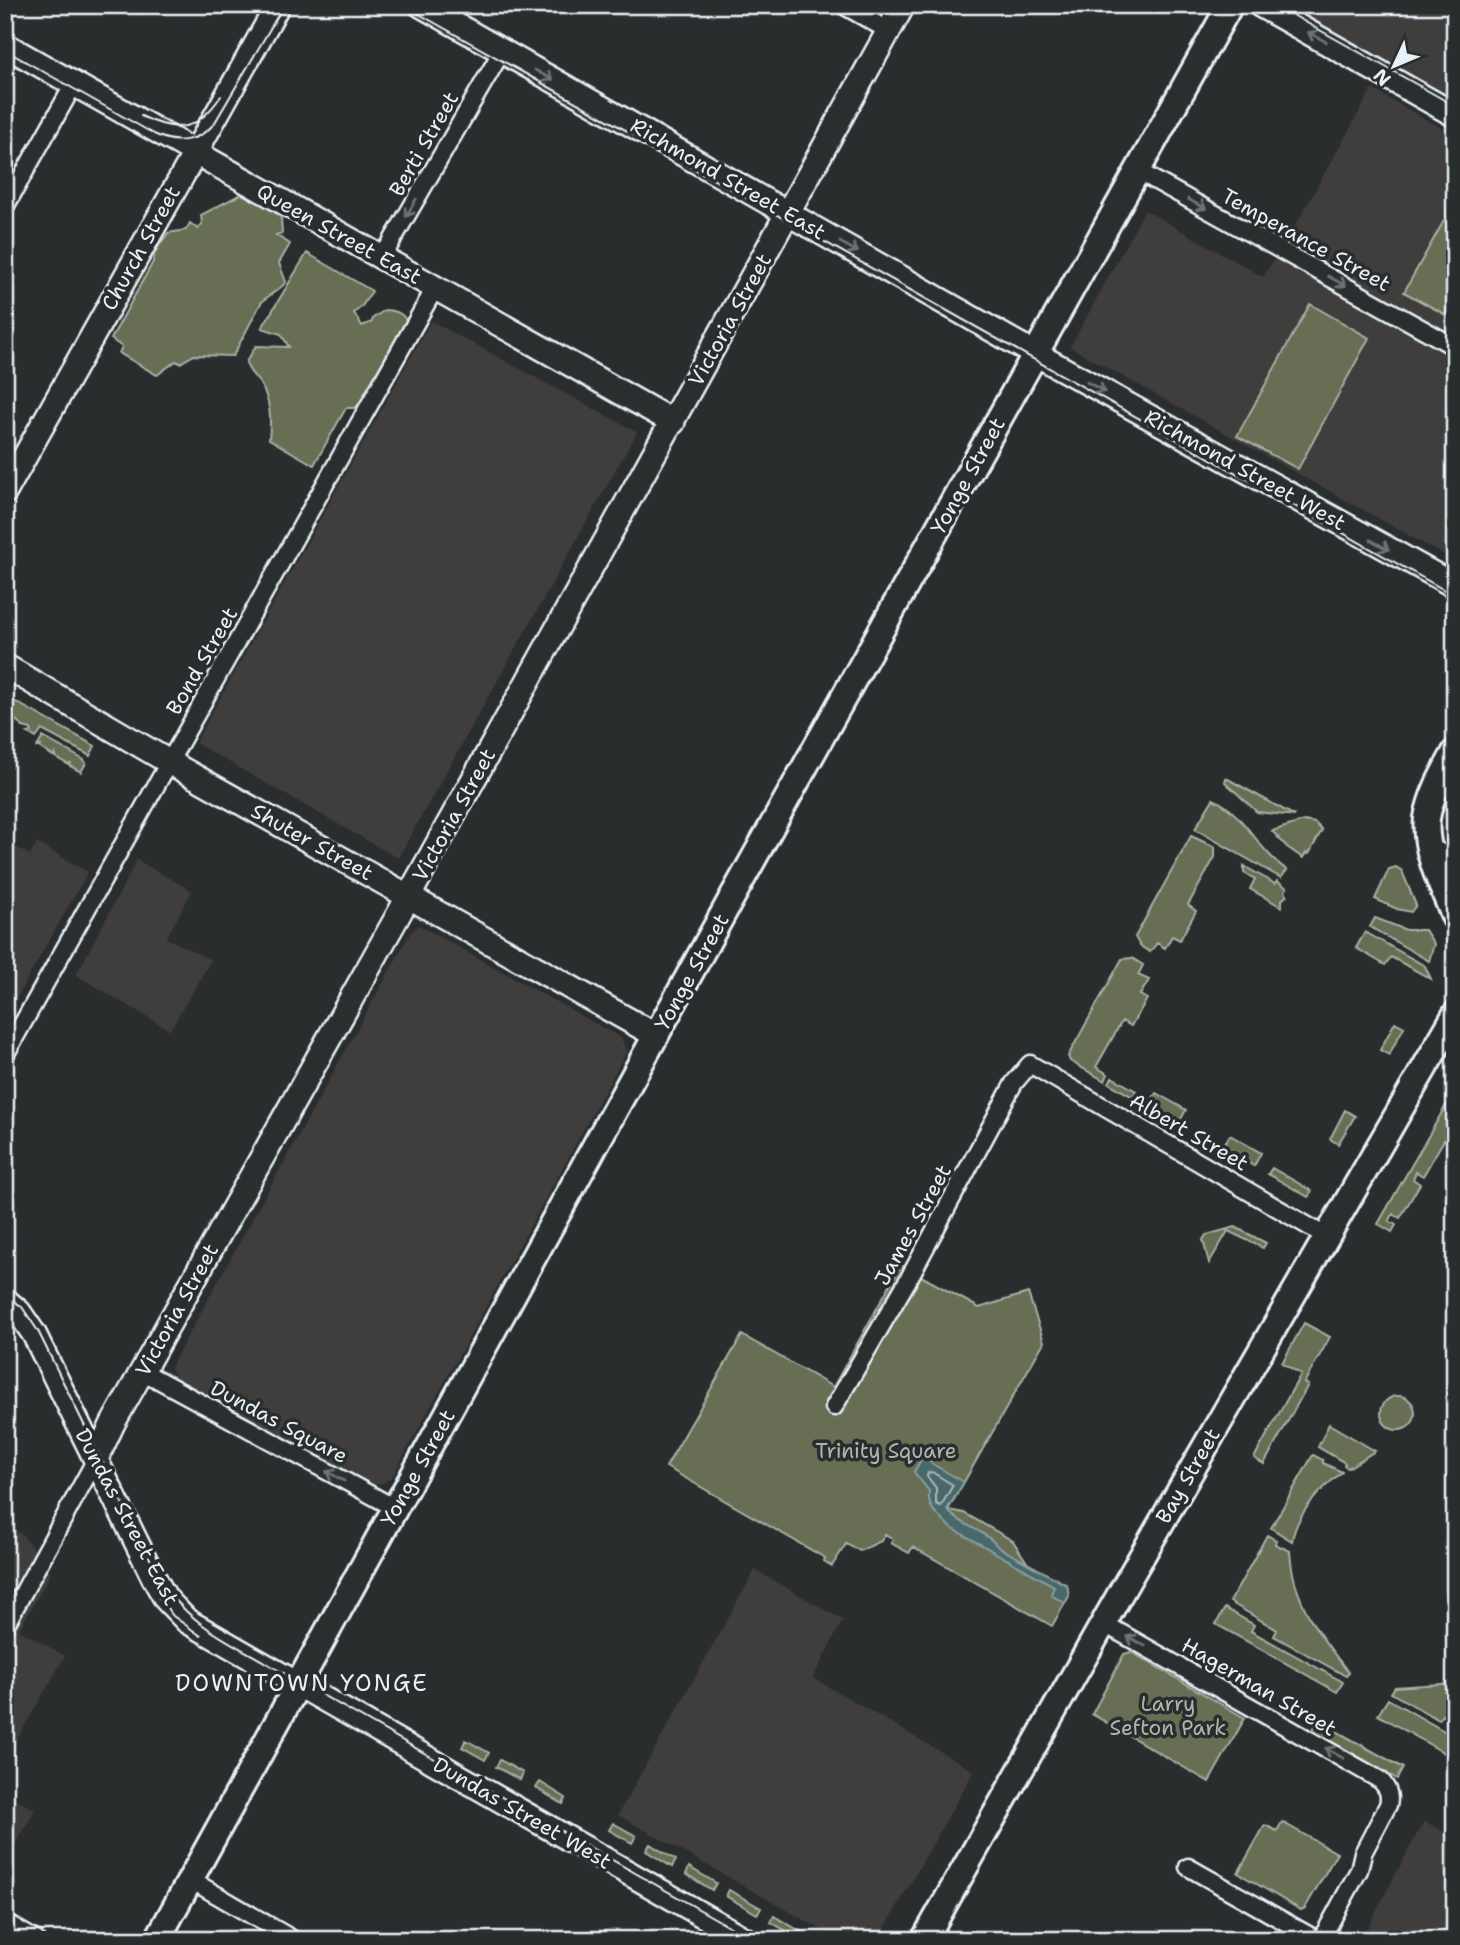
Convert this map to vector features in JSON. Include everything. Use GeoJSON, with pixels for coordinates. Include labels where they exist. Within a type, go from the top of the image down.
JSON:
{"type":"FeatureCollection","features":[{"type":"Feature","properties":{"kind":"main road","name":"Church Street"},"geometry":{"type":"LineString","coordinates":[[5,492],[278,5]]}},
{"type":"Feature","properties":{"kind":"main road","name":"Richmond Street East"},"geometry":{"type":"LineString","coordinates":[[421,5],[1036,354]]}},
{"type":"Feature","properties":{"kind":"main road","name":"Victoria Street"},"geometry":{"type":"LineString","coordinates":[[96,1459],[142,1371],[789,214],[903,5]]}},
{"type":"Feature","properties":{"kind":"main road","name":"Yonge Street"},"geometry":{"type":"LineString","coordinates":[[157,1940],[1230,5]]}},
{"type":"Feature","properties":{"kind":"main road"},"geometry":{"type":"LineString","coordinates":[[1261,5],[1455,115]]}},
{"type":"Feature","properties":{"kind":"main road","name":"Queen Street East"},"geometry":{"type":"LineString","coordinates":[[5,45],[673,422]]}},
{"type":"Feature","properties":{"kind":"main road","name":"Richmond Street West"},"geometry":{"type":"LineString","coordinates":[[1036,354],[1455,586]]}},
{"type":"Feature","properties":{"kind":"main road","name":"Shuter Street"},"geometry":{"type":"LineString","coordinates":[[5,666],[169,762],[657,1036]]}},
{"type":"Feature","properties":{"kind":"main road"},"geometry":{"type":"LineString","coordinates":[[1455,752],[1442,776],[1427,819],[1431,851],[1455,918]]}},
{"type":"Feature","properties":{"kind":"main road"},"geometry":{"type":"LineString","coordinates":[[1431,851],[1455,865]]}},
{"type":"Feature","properties":{"kind":"main road","name":"Bay Street"},"geometry":{"type":"LineString","coordinates":[[924,1940],[1327,1237],[1448,1033],[1455,1015]]}},
{"type":"Feature","properties":{"kind":"main road","name":"Dundas Street East"},"geometry":{"type":"LineString","coordinates":[[5,1300],[19,1312],[34,1334],[154,1577],[175,1611],[200,1630],[298,1685]]}},
{"type":"Feature","properties":{"kind":"main road","name":"Dundas Street West"},"geometry":{"type":"LineString","coordinates":[[298,1685],[746,1940]]}},
{"type":"Feature","properties":{"kind":"street"},"geometry":{"type":"LineString","coordinates":[[843,5],[889,31]]}},
{"type":"Feature","properties":{"kind":"street","name":"Berti Street"},"geometry":{"type":"LineString","coordinates":[[382,258],[502,51]]}},
{"type":"Feature","properties":{"kind":"street"},"geometry":{"type":"LineString","coordinates":[[5,207],[75,84]]}},
{"type":"Feature","properties":{"kind":"street","name":"Temperance Street"},"geometry":{"type":"LineString","coordinates":[[1138,171],[1455,347]]}},
{"type":"Feature","properties":{"kind":"street","name":"Bond Street"},"geometry":{"type":"LineString","coordinates":[[5,1055],[436,288]]}},
{"type":"Feature","properties":{"kind":"street","name":"Albert Street"},"geometry":{"type":"LineString","coordinates":[[1030,1064],[1327,1237]]}},
{"type":"Feature","properties":{"kind":"street","name":"James Street"},"geometry":{"type":"LineString","coordinates":[[834,1407],[912,1271],[1014,1083],[1030,1064]]}},
{"type":"Feature","properties":{"kind":"street","name":"Dundas Square"},"geometry":{"type":"LineString","coordinates":[[142,1371],[395,1508]]}},
{"type":"Feature","properties":{"kind":"street","name":"Victoria Street"},"geometry":{"type":"LineString","coordinates":[[5,1626],[96,1459]]}},
{"type":"Feature","properties":{"kind":"street","name":"Hagerman Street"},"geometry":{"type":"LineString","coordinates":[[1104,1623],[1380,1780],[1389,1792],[1388,1805],[1363,1853],[1359,1870],[1319,1940]]}},
{"type":"Feature","properties":{"kind":"street"},"geometry":{"type":"LineString","coordinates":[[1188,1867],[1319,1940]]}},
{"type":"Feature","properties":{"kind":"street"},"geometry":{"type":"LineString","coordinates":[[191,1880],[294,1940]]}},
{"type":"Feature","properties":{"kind":"street"},"geometry":{"type":"LineString","coordinates":[[5,1922],[36,1940]]}},
{"type":"Feature","properties":{"kind":"shaded area"},"geometry":{"type":"Polygon","coordinates":[[[1260,5],[1455,5],[1455,115],[1260,5]]]}},
{"type":"Feature","properties":{"kind":"shaded area"},"geometry":{"type":"Polygon","coordinates":[[[1372,89],[1455,136],[1455,561],[1070,347],[1145,210],[1263,277],[1298,221],[1372,89]]]}},
{"type":"Feature","properties":{"kind":"shaded area"},"geometry":{"type":"Polygon","coordinates":[[[431,321],[637,432],[398,858],[195,743],[431,321]]]}},
{"type":"Feature","properties":{"kind":"shaded area"},"geometry":{"type":"Polygon","coordinates":[[[5,841],[30,855],[37,843],[88,872],[5,1018],[5,841]]]}},
{"type":"Feature","properties":{"kind":"shaded area"},"geometry":{"type":"Polygon","coordinates":[[[137,860],[192,891],[166,938],[211,960],[170,1030],[76,975],[137,860]]]}},
{"type":"Feature","properties":{"kind":"shaded area"},"geometry":{"type":"Polygon","coordinates":[[[419,925],[621,1038],[627,1051],[392,1477],[384,1483],[369,1485],[177,1378],[170,1368],[411,932],[419,925]]]}},
{"type":"Feature","properties":{"kind":"shaded area"},"geometry":{"type":"Polygon","coordinates":[[[5,1525],[22,1534],[51,1573],[19,1630],[65,1656],[5,1760],[5,1525]]]}},
{"type":"Feature","properties":{"kind":"shaded area"},"geometry":{"type":"Polygon","coordinates":[[[755,1570],[843,1620],[813,1678],[974,1771],[878,1940],[840,1940],[618,1815],[755,1570]]]}},
{"type":"Feature","properties":{"kind":"shaded area"},"geometry":{"type":"Polygon","coordinates":[[[5,1793],[35,1810],[5,1862],[5,1793]]]}},
{"type":"Feature","properties":{"kind":"shaded area"},"geometry":{"type":"Polygon","coordinates":[[[1424,1821],[1455,1838],[1455,1940],[1361,1940],[1424,1821]]]}},
{"type":"Feature","properties":{"kind":"green space"},"geometry":{"type":"Polygon","coordinates":[[[241,194],[262,198],[281,218],[282,233],[276,235],[290,244],[279,263],[286,282],[261,303],[233,356],[194,355],[180,363],[176,361],[157,375],[119,353],[122,347],[111,339],[153,262],[155,252],[168,233],[186,230],[190,223],[198,229],[202,224],[201,215],[241,194]]]}},
{"type":"Feature","properties":{"kind":"green space"},"geometry":{"type":"Polygon","coordinates":[[[1455,201],[1455,320],[1404,292],[1455,201]]]}},
{"type":"Feature","properties":{"kind":"green space"},"geometry":{"type":"Polygon","coordinates":[[[307,253],[372,291],[354,313],[362,326],[372,322],[373,318],[385,310],[400,313],[408,326],[365,399],[355,408],[346,408],[314,465],[269,439],[267,398],[246,362],[256,346],[289,347],[281,334],[262,328],[307,253]]]}},
{"type":"Feature","properties":{"kind":"green space"},"geometry":{"type":"Polygon","coordinates":[[[1310,304],[1369,338],[1298,469],[1237,436],[1310,304]]]}},
{"type":"Feature","properties":{"kind":"green space"},"geometry":{"type":"Polygon","coordinates":[[[5,696],[95,746],[90,756],[42,730],[36,738],[28,733],[32,732],[31,729],[23,727],[14,718],[7,730],[5,729],[5,696]]]}},
{"type":"Feature","properties":{"kind":"green space"},"geometry":{"type":"Polygon","coordinates":[[[43,737],[84,760],[86,763],[81,772],[70,766],[71,763],[69,765],[55,757],[55,754],[53,756],[40,748],[41,746],[37,747],[43,737]]]}},
{"type":"Feature","properties":{"kind":"green space"},"geometry":{"type":"Polygon","coordinates":[[[1226,778],[1295,816],[1257,812],[1225,782],[1226,778]]]}},
{"type":"Feature","properties":{"kind":"green space"},"geometry":{"type":"Polygon","coordinates":[[[1213,799],[1234,813],[1268,853],[1287,870],[1281,878],[1195,829],[1213,799]]]}},
{"type":"Feature","properties":{"kind":"green space"},"geometry":{"type":"Polygon","coordinates":[[[1304,821],[1315,823],[1322,830],[1309,854],[1306,853],[1303,858],[1287,847],[1272,831],[1304,821]]]}},
{"type":"Feature","properties":{"kind":"green space"},"geometry":{"type":"Polygon","coordinates":[[[1191,836],[1215,847],[1215,857],[1188,905],[1196,911],[1180,940],[1172,936],[1165,948],[1157,943],[1150,952],[1140,946],[1135,937],[1191,836]]]}},
{"type":"Feature","properties":{"kind":"green space"},"geometry":{"type":"Polygon","coordinates":[[[1244,866],[1287,888],[1282,907],[1250,889],[1255,879],[1244,873],[1244,866]]]}},
{"type":"Feature","properties":{"kind":"green space"},"geometry":{"type":"Polygon","coordinates":[[[1396,867],[1402,871],[1416,905],[1411,912],[1375,899],[1389,869],[1396,867]]]}},
{"type":"Feature","properties":{"kind":"green space"},"geometry":{"type":"Polygon","coordinates":[[[1375,918],[1406,930],[1425,930],[1434,944],[1429,961],[1370,927],[1375,918]]]}},
{"type":"Feature","properties":{"kind":"green space"},"geometry":{"type":"Polygon","coordinates":[[[1365,932],[1425,966],[1431,979],[1391,957],[1385,965],[1356,948],[1365,932]]]}},
{"type":"Feature","properties":{"kind":"green space"},"geometry":{"type":"Polygon","coordinates":[[[1132,958],[1143,965],[1138,975],[1149,980],[1140,995],[1147,999],[1131,1026],[1122,1021],[1096,1067],[1108,1074],[1105,1081],[1070,1061],[1068,1056],[1122,959],[1132,958]]]}},
{"type":"Feature","properties":{"kind":"green space"},"geometry":{"type":"Polygon","coordinates":[[[1395,1022],[1404,1027],[1389,1055],[1380,1050],[1395,1022]]]}},
{"type":"Feature","properties":{"kind":"green space"},"geometry":{"type":"Polygon","coordinates":[[[1112,1077],[1136,1091],[1133,1097],[1109,1083],[1112,1077]]]}},
{"type":"Feature","properties":{"kind":"green space"},"geometry":{"type":"Polygon","coordinates":[[[1156,1093],[1186,1110],[1179,1123],[1148,1106],[1156,1093]]]}},
{"type":"Feature","properties":{"kind":"green space"},"geometry":{"type":"Polygon","coordinates":[[[1453,1093],[1455,1121],[1423,1176],[1416,1172],[1413,1179],[1420,1184],[1400,1218],[1393,1214],[1389,1221],[1396,1225],[1392,1232],[1378,1224],[1453,1093]]]}},
{"type":"Feature","properties":{"kind":"green space"},"geometry":{"type":"Polygon","coordinates":[[[1345,1110],[1355,1116],[1338,1144],[1330,1139],[1345,1110]]]}},
{"type":"Feature","properties":{"kind":"green space"},"geometry":{"type":"Polygon","coordinates":[[[1230,1135],[1261,1153],[1254,1166],[1219,1146],[1225,1143],[1230,1135]]]}},
{"type":"Feature","properties":{"kind":"green space"},"geometry":{"type":"Polygon","coordinates":[[[1272,1168],[1312,1191],[1308,1197],[1268,1174],[1272,1168]]]}},
{"type":"Feature","properties":{"kind":"green space"},"geometry":{"type":"Polygon","coordinates":[[[1235,1227],[1266,1243],[1263,1248],[1228,1231],[1209,1263],[1203,1240],[1206,1235],[1235,1227]]]}},
{"type":"Feature","properties":{"kind":"green space","name":"Trinity Square"},"geometry":{"type":"Polygon","coordinates":[[[901,1265],[979,1308],[1028,1293],[1044,1342],[948,1510],[964,1513],[1013,1541],[1028,1564],[1067,1585],[1069,1596],[1052,1626],[913,1547],[909,1553],[891,1543],[893,1539],[885,1534],[881,1541],[860,1551],[846,1544],[832,1566],[824,1561],[825,1558],[666,1467],[742,1335],[833,1387],[901,1265]]]}},
{"type":"Feature","properties":{"kind":"green space"},"geometry":{"type":"Polygon","coordinates":[[[1304,1323],[1330,1337],[1304,1383],[1308,1385],[1264,1464],[1254,1458],[1301,1374],[1282,1363],[1304,1323]]]}},
{"type":"Feature","properties":{"kind":"green space"},"geometry":{"type":"Polygon","coordinates":[[[1398,1396],[1410,1401],[1415,1413],[1410,1425],[1398,1430],[1386,1425],[1381,1413],[1386,1401],[1398,1396]]]}},
{"type":"Feature","properties":{"kind":"green space"},"geometry":{"type":"Polygon","coordinates":[[[1329,1424],[1375,1451],[1348,1468],[1345,1463],[1318,1447],[1329,1424]]]}},
{"type":"Feature","properties":{"kind":"green space"},"geometry":{"type":"Polygon","coordinates":[[[1313,1455],[1342,1472],[1304,1511],[1292,1541],[1271,1528],[1313,1455]]]}},
{"type":"Feature","properties":{"kind":"green space"},"geometry":{"type":"Polygon","coordinates":[[[1267,1535],[1276,1540],[1275,1544],[1290,1551],[1296,1586],[1302,1602],[1317,1631],[1349,1673],[1346,1676],[1274,1636],[1277,1630],[1230,1602],[1267,1535]]]}},
{"type":"Feature","properties":{"kind":"green space"},"geometry":{"type":"Polygon","coordinates":[[[1225,1608],[1254,1625],[1251,1631],[1343,1682],[1337,1692],[1216,1624],[1225,1608]]]}},
{"type":"Feature","properties":{"kind":"green space","name":"Larry Sefton Park"},"geometry":{"type":"Polygon","coordinates":[[[1131,1652],[1245,1718],[1209,1782],[1092,1714],[1124,1654],[1131,1652]]]}},
{"type":"Feature","properties":{"kind":"green space"},"geometry":{"type":"Polygon","coordinates":[[[1455,1683],[1455,1722],[1442,1715],[1439,1720],[1391,1693],[1395,1687],[1455,1683]]]}},
{"type":"Feature","properties":{"kind":"green space"},"geometry":{"type":"Polygon","coordinates":[[[1388,1699],[1453,1736],[1455,1734],[1455,1759],[1378,1715],[1388,1699]]]}},
{"type":"Feature","properties":{"kind":"green space"},"geometry":{"type":"Polygon","coordinates":[[[1318,1721],[1403,1768],[1397,1779],[1312,1731],[1318,1721]]]}},
{"type":"Feature","properties":{"kind":"green space"},"geometry":{"type":"Polygon","coordinates":[[[466,1740],[489,1753],[485,1760],[462,1747],[466,1740]]]}},
{"type":"Feature","properties":{"kind":"green space"},"geometry":{"type":"Polygon","coordinates":[[[500,1760],[523,1773],[520,1780],[496,1767],[500,1760]]]}},
{"type":"Feature","properties":{"kind":"green space"},"geometry":{"type":"Polygon","coordinates":[[[540,1782],[566,1798],[563,1804],[536,1788],[540,1782]]]}},
{"type":"Feature","properties":{"kind":"green space"},"geometry":{"type":"Polygon","coordinates":[[[1282,1822],[1337,1853],[1305,1908],[1301,1910],[1238,1873],[1265,1825],[1277,1831],[1282,1822]]]}},
{"type":"Feature","properties":{"kind":"green space"},"geometry":{"type":"Polygon","coordinates":[[[613,1823],[636,1836],[632,1843],[609,1830],[613,1823]]]}},
{"type":"Feature","properties":{"kind":"green space"},"geometry":{"type":"Polygon","coordinates":[[[650,1844],[676,1860],[672,1867],[646,1851],[650,1844]]]}},
{"type":"Feature","properties":{"kind":"green space"},"geometry":{"type":"Polygon","coordinates":[[[689,1867],[716,1883],[712,1890],[686,1874],[689,1867]]]}},
{"type":"Feature","properties":{"kind":"green space"},"geometry":{"type":"Polygon","coordinates":[[[729,1890],[761,1908],[757,1914],[726,1896],[729,1890]]]}},
{"type":"Feature","properties":{"kind":"green space"},"geometry":{"type":"Polygon","coordinates":[[[774,1916],[805,1934],[802,1940],[771,1922],[774,1916]]]}},
{"type":"Feature","properties":{"kind":"water"},"geometry":{"type":"Polygon","coordinates":[[[922,1458],[964,1482],[947,1510],[987,1536],[998,1547],[1067,1585],[1069,1596],[1065,1603],[1051,1595],[1054,1586],[950,1527],[938,1515],[930,1503],[929,1491],[914,1472],[922,1458]]]}},
{"type":"Feature","properties":{"kind":"tram line"},"geometry":{"type":"LineString","coordinates":[[5,50],[154,134],[170,140],[186,140],[201,135],[214,124],[284,5]]}},
{"type":"Feature","properties":{"kind":"tram line"},"geometry":{"type":"LineString","coordinates":[[403,5],[1455,596]]}},
{"type":"Feature","properties":{"kind":"tram line"},"geometry":{"type":"LineString","coordinates":[[1275,5],[1455,106]]}},
{"type":"Feature","properties":{"kind":"tram line"},"geometry":{"type":"LineString","coordinates":[[141,116],[166,125],[186,126],[204,116],[221,96]]}},
{"type":"Feature","properties":{"kind":"tram line"},"geometry":{"type":"LineString","coordinates":[[5,1294],[22,1307],[38,1331],[159,1577],[195,1619],[240,1648],[753,1940]]}},
{"type":"Feature","properties":{"kind":"tram line"},"geometry":{"type":"LineString","coordinates":[[158,1596],[173,1616],[201,1636]]}},
{"type":"Feature","properties":{"kind":"district","name":"DOWNTOWN YONGE"},"geometry":{"type":"Point","coordinates":[302,1683]}}]}
